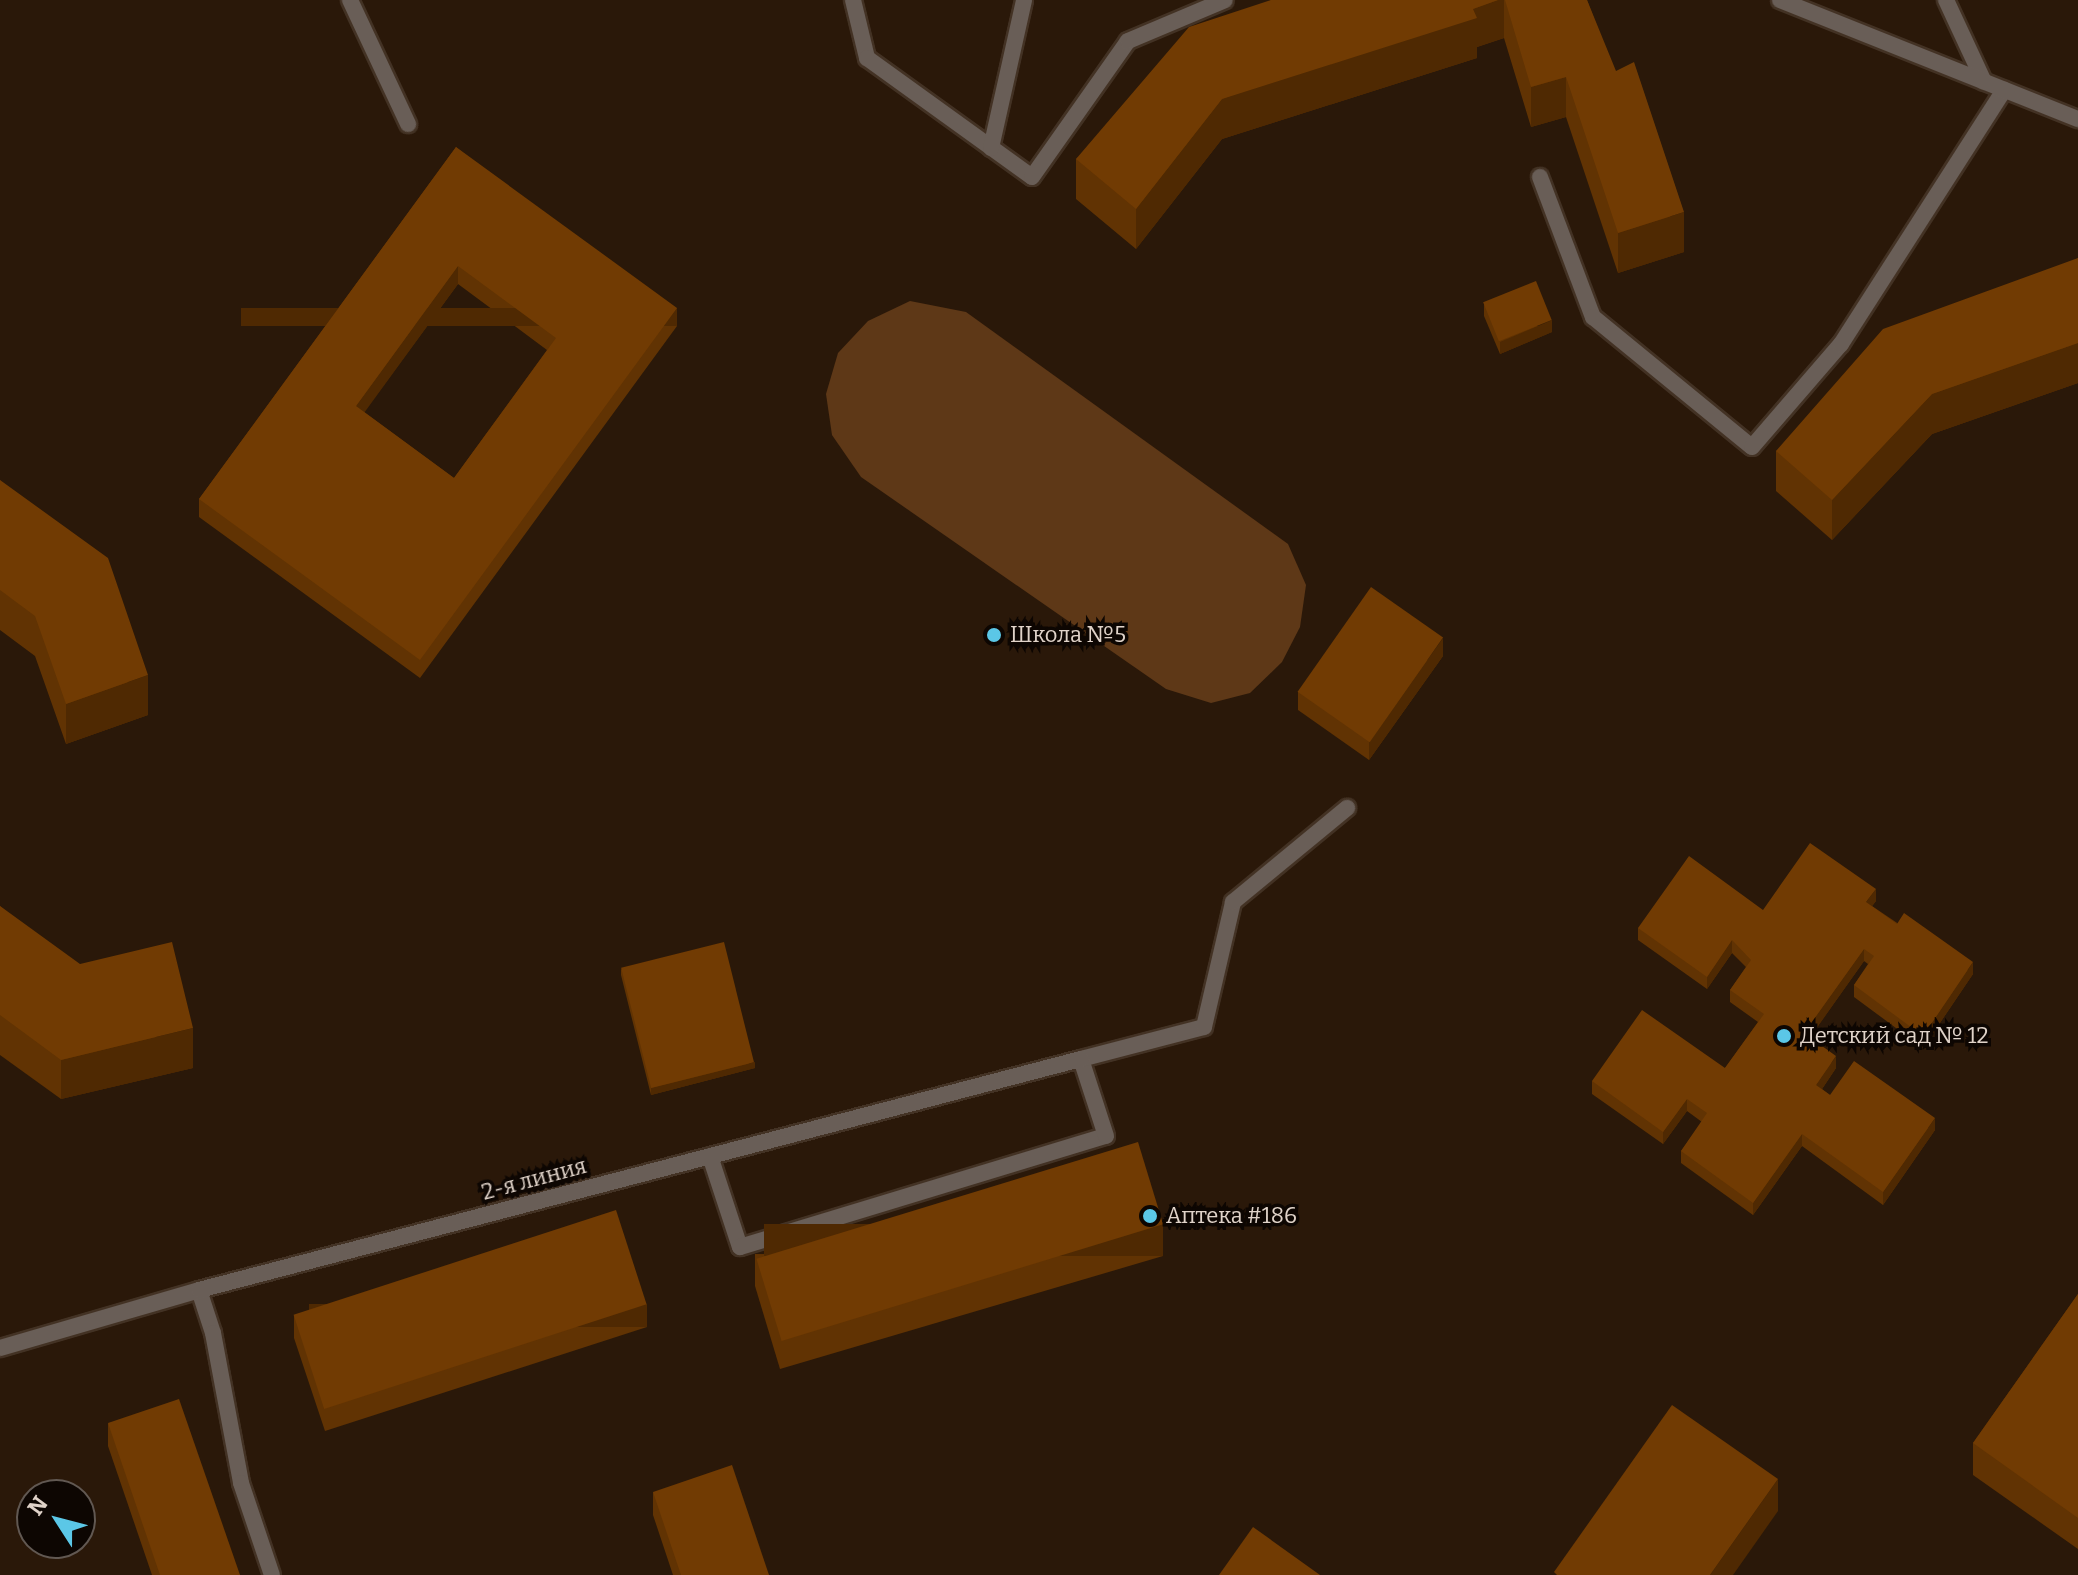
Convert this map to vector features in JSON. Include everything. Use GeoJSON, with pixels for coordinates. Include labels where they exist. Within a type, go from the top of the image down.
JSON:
{"type":"FeatureCollection","features":[{"type":"Feature","properties":{"kind":"street"},"geometry":{"type":"LineString","coordinates":[[350,0],[408,124]]}},
{"type":"Feature","properties":{"kind":"street"},"geometry":{"type":"LineString","coordinates":[[853,0],[867,58],[1032,177],[1128,41],[1225,0]]}},
{"type":"Feature","properties":{"kind":"street"},"geometry":{"type":"LineString","coordinates":[[991,148],[1024,0]]}},
{"type":"Feature","properties":{"kind":"street"},"geometry":{"type":"LineString","coordinates":[[1780,0],[2078,119]]}},
{"type":"Feature","properties":{"kind":"street"},"geometry":{"type":"LineString","coordinates":[[1946,0],[1984,82]]}},
{"type":"Feature","properties":{"kind":"street"},"geometry":{"type":"LineString","coordinates":[[1540,177],[1593,317],[1752,447],[1841,344],[2004,90]]}},
{"type":"Feature","properties":{"kind":"street","name":"2-я линия"},"geometry":{"type":"LineString","coordinates":[[0,1348],[199,1290],[1204,1027],[1233,902],[1347,808]]}},
{"type":"Feature","properties":{"kind":"street"},"geometry":{"type":"LineString","coordinates":[[710,1156],[740,1247],[1106,1136],[1081,1059]]}},
{"type":"Feature","properties":{"kind":"street"},"geometry":{"type":"LineString","coordinates":[[199,1290],[213,1333],[241,1483],[272,1575]]}},
{"type":"Feature","properties":{"kind":"shaded area"},"geometry":{"type":"Polygon","coordinates":[[[910,301],[966,312],[1288,544],[1306,585],[1300,627],[1282,662],[1250,693],[1211,703],[1166,689],[861,477],[832,435],[826,394],[838,353],[868,321],[910,301]]]}},
{"type":"Feature","properties":{"kind":"building"},"geometry":{"type":"Polygon","coordinates":[[[1271,0],[1498,0],[1473,9],[1477,18],[1222,99],[1136,209],[1076,159],[1189,27],[1271,0]]]}},
{"type":"Feature","properties":{"kind":"building"},"geometry":{"type":"Polygon","coordinates":[[[1505,0],[1587,0],[1616,71],[1634,62],[1684,212],[1618,233],[1566,77],[1531,87],[1505,0]]]}},
{"type":"Feature","properties":{"kind":"building"},"geometry":{"type":"Polygon","coordinates":[[[456,147],[677,308],[420,660],[199,499],[456,147]],[[458,266],[356,406],[454,478],[556,338],[458,266]]]}},
{"type":"Feature","properties":{"kind":"building"},"geometry":{"type":"Polygon","coordinates":[[[2078,258],[2078,343],[1932,394],[1832,500],[1776,451],[1883,329],[2078,258]]]}},
{"type":"Feature","properties":{"kind":"building"},"geometry":{"type":"Polygon","coordinates":[[[1536,281],[1552,320],[1499,341],[1483,302],[1536,281]]]}},
{"type":"Feature","properties":{"kind":"building"},"geometry":{"type":"Polygon","coordinates":[[[0,480],[108,558],[148,675],[66,704],[35,616],[0,590],[0,480]]]}},
{"type":"Feature","properties":{"kind":"building"},"geometry":{"type":"Polygon","coordinates":[[[1371,587],[1443,637],[1370,742],[1298,692],[1371,587]]]}},
{"type":"Feature","properties":{"kind":"building","name":"Детский сад № 12"},"geometry":{"type":"Polygon","coordinates":[[[1810,843],[1876,889],[1866,902],[1897,924],[1904,913],[1973,962],[1923,1036],[1854,985],[1874,956],[1864,949],[1804,1033],[1836,1056],[1816,1085],[1830,1095],[1854,1061],[1935,1118],[1883,1192],[1802,1134],[1753,1203],[1681,1151],[1707,1113],[1687,1099],[1663,1132],[1592,1081],[1642,1010],[1725,1068],[1764,1014],[1730,990],[1751,960],[1732,940],[1707,977],[1638,928],[1689,856],[1763,910],[1810,843]]]}},
{"type":"Feature","properties":{"kind":"building"},"geometry":{"type":"Polygon","coordinates":[[[0,906],[80,964],[172,942],[193,1028],[61,1060],[0,1015],[0,906]]]}},
{"type":"Feature","properties":{"kind":"building"},"geometry":{"type":"Polygon","coordinates":[[[724,942],[754,1062],[651,1088],[621,968],[724,942]]]}},
{"type":"Feature","properties":{"kind":"building"},"geometry":{"type":"Polygon","coordinates":[[[1138,1142],[1163,1224],[782,1341],[756,1259],[1138,1142]]]}},
{"type":"Feature","properties":{"kind":"building"},"geometry":{"type":"Polygon","coordinates":[[[616,1210],[647,1304],[324,1409],[294,1315],[616,1210]]]}},
{"type":"Feature","properties":{"kind":"building"},"geometry":{"type":"Polygon","coordinates":[[[2078,1294],[2078,1518],[1973,1443],[2078,1294]]]}},
{"type":"Feature","properties":{"kind":"building"},"geometry":{"type":"Polygon","coordinates":[[[179,1399],[240,1575],[160,1575],[108,1423],[179,1399]]]}},
{"type":"Feature","properties":{"kind":"building"},"geometry":{"type":"Polygon","coordinates":[[[1672,1405],[1778,1479],[1710,1575],[1557,1575],[1554,1572],[1672,1405]]]}},
{"type":"Feature","properties":{"kind":"building"},"geometry":{"type":"Polygon","coordinates":[[[732,1465],[769,1575],[681,1575],[653,1492],[732,1465]]]}},
{"type":"Feature","properties":{"kind":"building"},"geometry":{"type":"Polygon","coordinates":[[[1253,1527],[1320,1575],[1219,1575],[1253,1527]]]}},
{"type":"Feature","properties":{"kind":"place","name":"Школа №5"},"geometry":{"type":"Point","coordinates":[994,635]}},
{"type":"Feature","properties":{"kind":"place","name":"Детский сад № 12"},"geometry":{"type":"Point","coordinates":[1784,1036]}},
{"type":"Feature","properties":{"kind":"place","name":"Аптека #186"},"geometry":{"type":"Point","coordinates":[1150,1216]}}]}
